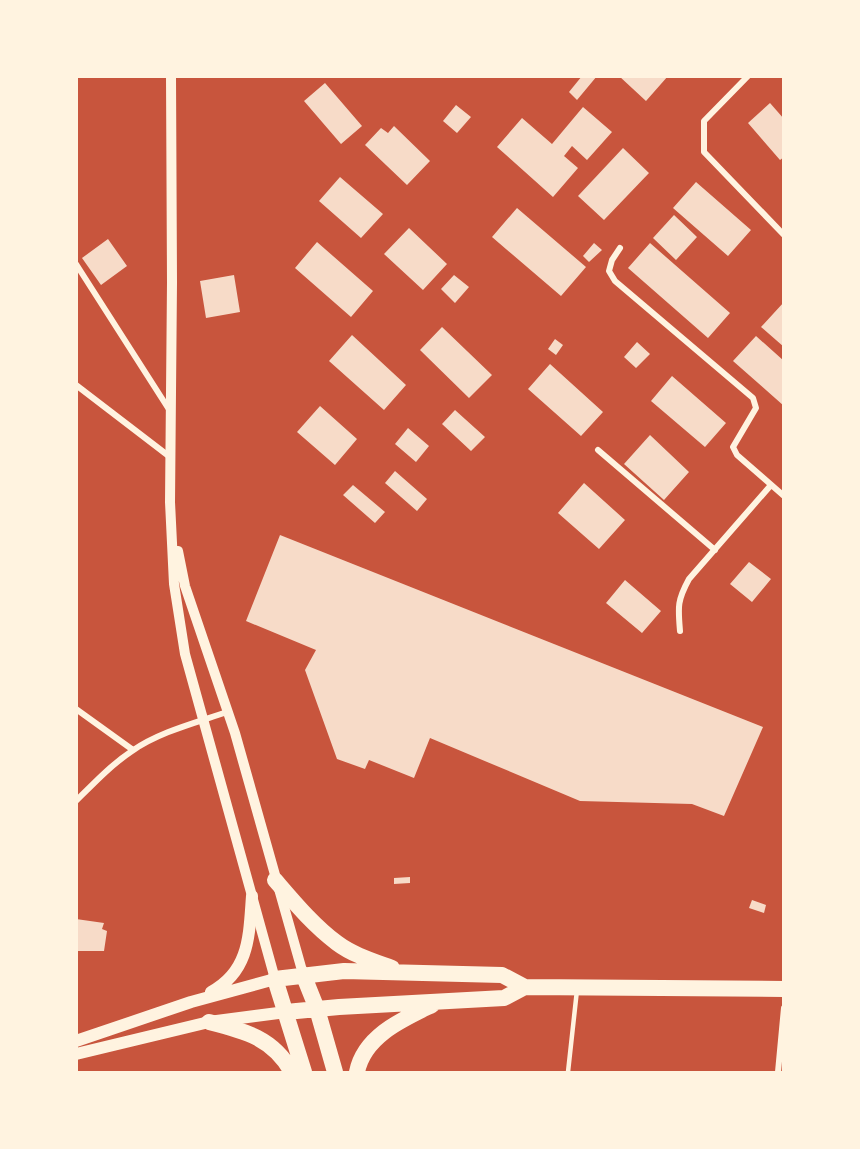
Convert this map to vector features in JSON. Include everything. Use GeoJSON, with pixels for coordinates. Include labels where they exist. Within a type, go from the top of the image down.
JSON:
{"type":"FeatureCollection","features":[{"type":"Feature","properties":{"kind":"highway"},"geometry":{"type":"LineString","coordinates":[[275,880],[312,922],[337,943],[359,955],[402,972]]}},
{"type":"Feature","properties":{"kind":"highway"},"geometry":{"type":"LineString","coordinates":[[304,1072],[275,979],[344,971],[402,972],[502,975],[525,987],[783,988]]}},
{"type":"Feature","properties":{"kind":"highway"},"geometry":{"type":"LineString","coordinates":[[303,974],[317,1009],[335,1072]]}},
{"type":"Feature","properties":{"kind":"highway"},"geometry":{"type":"LineString","coordinates":[[286,1012],[504,999],[525,987]]}},
{"type":"Feature","properties":{"kind":"highway"},"geometry":{"type":"LineString","coordinates":[[357,1072],[369,1048],[384,1031],[438,1002]]}},
{"type":"Feature","properties":{"kind":"highway"},"geometry":{"type":"LineString","coordinates":[[209,1022],[241,1030],[261,1040],[276,1050],[292,1072]]}},
{"type":"Feature","properties":{"kind":"main road"},"geometry":{"type":"LineString","coordinates":[[191,1002],[223,985],[245,955],[252,896]]}},
{"type":"Feature","properties":{"kind":"main road"},"geometry":{"type":"LineString","coordinates":[[76,1041],[191,1002],[275,979]]}},
{"type":"Feature","properties":{"kind":"main road"},"geometry":{"type":"LineString","coordinates":[[76,1054],[209,1022],[286,1012]]}},
{"type":"Feature","properties":{"kind":"street"},"geometry":{"type":"LineString","coordinates":[[171,76],[170,502],[178,619],[185,654],[275,979]]}},
{"type":"Feature","properties":{"kind":"street"},"geometry":{"type":"LineString","coordinates":[[748,76],[704,121],[704,152],[783,235]]}},
{"type":"Feature","properties":{"kind":"street"},"geometry":{"type":"LineString","coordinates":[[620,248],[612,260],[609,271],[615,281],[753,398],[756,408],[753,416],[737,436],[733,447],[737,455],[783,496]]}},
{"type":"Feature","properties":{"kind":"street"},"geometry":{"type":"LineString","coordinates":[[76,264],[170,411]]}},
{"type":"Feature","properties":{"kind":"street"},"geometry":{"type":"LineString","coordinates":[[76,385],[170,457]]}},
{"type":"Feature","properties":{"kind":"street"},"geometry":{"type":"LineString","coordinates":[[598,450],[715,550]]}},
{"type":"Feature","properties":{"kind":"street"},"geometry":{"type":"LineString","coordinates":[[680,631],[678,612],[680,596],[689,579],[771,485]]}},
{"type":"Feature","properties":{"kind":"street"},"geometry":{"type":"LineString","coordinates":[[172,525],[185,586],[235,733],[303,974]]}},
{"type":"Feature","properties":{"kind":"street"},"geometry":{"type":"LineString","coordinates":[[76,710],[133,750]]}},
{"type":"Feature","properties":{"kind":"street"},"geometry":{"type":"LineString","coordinates":[[76,801],[106,771],[133,750],[158,737],[226,712]]}},
{"type":"Feature","properties":{"kind":"street"},"geometry":{"type":"LineString","coordinates":[[778,1072],[783,1008]]}},
{"type":"Feature","properties":{"kind":"lane"},"geometry":{"type":"LineString","coordinates":[[568,1072],[577,987]]}},
{"type":"Feature","properties":{"kind":"building"},"geometry":{"type":"Polygon","coordinates":[[[582,76],[597,76],[577,100],[569,92],[582,76]]]}},
{"type":"Feature","properties":{"kind":"building"},"geometry":{"type":"Polygon","coordinates":[[[619,76],[668,76],[646,101],[619,76]]]}},
{"type":"Feature","properties":{"kind":"building"},"geometry":{"type":"Polygon","coordinates":[[[325,83],[362,126],[341,144],[304,101],[325,83]]]}},
{"type":"Feature","properties":{"kind":"building"},"geometry":{"type":"Polygon","coordinates":[[[770,103],[784,119],[784,157],[780,160],[748,123],[770,103]]]}},
{"type":"Feature","properties":{"kind":"building"},"geometry":{"type":"Polygon","coordinates":[[[456,105],[471,117],[457,133],[443,121],[456,105]]]}},
{"type":"Feature","properties":{"kind":"building"},"geometry":{"type":"Polygon","coordinates":[[[583,107],[612,132],[587,160],[572,146],[564,156],[578,168],[553,197],[497,147],[522,118],[552,144],[583,107]]]}},
{"type":"Feature","properties":{"kind":"building"},"geometry":{"type":"Polygon","coordinates":[[[394,126],[430,161],[407,185],[365,145],[381,128],[388,133],[394,126]]]}},
{"type":"Feature","properties":{"kind":"building"},"geometry":{"type":"Polygon","coordinates":[[[623,148],[649,173],[604,220],[578,196],[623,148]]]}},
{"type":"Feature","properties":{"kind":"building"},"geometry":{"type":"Polygon","coordinates":[[[340,177],[383,214],[361,238],[319,201],[340,177]]]}},
{"type":"Feature","properties":{"kind":"building"},"geometry":{"type":"Polygon","coordinates":[[[696,182],[751,230],[728,256],[673,208],[696,182]]]}},
{"type":"Feature","properties":{"kind":"building"},"geometry":{"type":"Polygon","coordinates":[[[517,208],[586,267],[561,296],[492,237],[517,208]]]}},
{"type":"Feature","properties":{"kind":"building"},"geometry":{"type":"Polygon","coordinates":[[[674,215],[697,237],[676,260],[653,238],[674,215]]]}},
{"type":"Feature","properties":{"kind":"building"},"geometry":{"type":"Polygon","coordinates":[[[409,228],[447,264],[423,290],[384,254],[409,228]]]}},
{"type":"Feature","properties":{"kind":"building"},"geometry":{"type":"Polygon","coordinates":[[[108,239],[127,266],[101,285],[82,258],[108,239]]]}},
{"type":"Feature","properties":{"kind":"building"},"geometry":{"type":"Polygon","coordinates":[[[317,242],[373,291],[351,317],[295,268],[317,242]]]}},
{"type":"Feature","properties":{"kind":"building"},"geometry":{"type":"Polygon","coordinates":[[[594,243],[602,250],[589,262],[583,256],[594,243]]]}},
{"type":"Feature","properties":{"kind":"building"},"geometry":{"type":"Polygon","coordinates":[[[650,243],[730,313],[708,338],[628,268],[650,243]]]}},
{"type":"Feature","properties":{"kind":"building"},"geometry":{"type":"Polygon","coordinates":[[[234,275],[240,312],[206,318],[200,281],[234,275]]]}},
{"type":"Feature","properties":{"kind":"building"},"geometry":{"type":"Polygon","coordinates":[[[454,275],[469,287],[455,303],[441,289],[454,275]]]}},
{"type":"Feature","properties":{"kind":"building"},"geometry":{"type":"Polygon","coordinates":[[[784,302],[784,347],[761,327],[784,302]]]}},
{"type":"Feature","properties":{"kind":"building"},"geometry":{"type":"Polygon","coordinates":[[[442,327],[492,375],[469,398],[420,350],[442,327]]]}},
{"type":"Feature","properties":{"kind":"building"},"geometry":{"type":"Polygon","coordinates":[[[352,335],[406,385],[384,410],[329,361],[352,335]]]}},
{"type":"Feature","properties":{"kind":"building"},"geometry":{"type":"Polygon","coordinates":[[[756,336],[784,361],[784,406],[733,361],[756,336]]]}},
{"type":"Feature","properties":{"kind":"building"},"geometry":{"type":"Polygon","coordinates":[[[555,339],[563,345],[556,355],[548,349],[555,339]]]}},
{"type":"Feature","properties":{"kind":"building"},"geometry":{"type":"Polygon","coordinates":[[[637,342],[650,354],[636,368],[624,357],[637,342]]]}},
{"type":"Feature","properties":{"kind":"building"},"geometry":{"type":"Polygon","coordinates":[[[550,364],[603,412],[581,436],[528,389],[550,364]]]}},
{"type":"Feature","properties":{"kind":"building"},"geometry":{"type":"Polygon","coordinates":[[[672,376],[726,423],[705,447],[651,401],[672,376]]]}},
{"type":"Feature","properties":{"kind":"building"},"geometry":{"type":"Polygon","coordinates":[[[320,406],[357,439],[335,465],[297,432],[320,406]]]}},
{"type":"Feature","properties":{"kind":"building"},"geometry":{"type":"Polygon","coordinates":[[[455,410],[485,437],[471,451],[442,424],[455,410]]]}},
{"type":"Feature","properties":{"kind":"building"},"geometry":{"type":"Polygon","coordinates":[[[408,428],[429,446],[416,462],[395,444],[408,428]]]}},
{"type":"Feature","properties":{"kind":"building"},"geometry":{"type":"Polygon","coordinates":[[[650,435],[689,472],[664,500],[624,464],[650,435]]]}},
{"type":"Feature","properties":{"kind":"building"},"geometry":{"type":"Polygon","coordinates":[[[395,471],[427,499],[417,511],[385,483],[395,471]]]}},
{"type":"Feature","properties":{"kind":"building"},"geometry":{"type":"Polygon","coordinates":[[[584,483],[625,520],[599,549],[558,513],[584,483]]]}},
{"type":"Feature","properties":{"kind":"building"},"geometry":{"type":"Polygon","coordinates":[[[353,485],[385,512],[375,523],[343,495],[353,485]]]}},
{"type":"Feature","properties":{"kind":"building"},"geometry":{"type":"Polygon","coordinates":[[[280,535],[763,727],[724,816],[692,804],[580,801],[430,738],[414,778],[369,760],[365,769],[337,759],[305,670],[316,650],[246,621],[280,535]]]}},
{"type":"Feature","properties":{"kind":"building"},"geometry":{"type":"Polygon","coordinates":[[[749,562],[771,579],[752,602],[730,584],[749,562]]]}},
{"type":"Feature","properties":{"kind":"building"},"geometry":{"type":"Polygon","coordinates":[[[625,580],[661,611],[642,633],[606,603],[625,580]]]}},
{"type":"Feature","properties":{"kind":"building"},"geometry":{"type":"Polygon","coordinates":[[[410,877],[410,883],[394,884],[394,878],[410,877]]]}},
{"type":"Feature","properties":{"kind":"building"},"geometry":{"type":"Polygon","coordinates":[[[752,900],[766,905],[764,913],[749,908],[752,900]]]}},
{"type":"Feature","properties":{"kind":"building"},"geometry":{"type":"Polygon","coordinates":[[[76,919],[104,923],[102,929],[107,931],[104,951],[76,951],[76,919]]]}}]}
